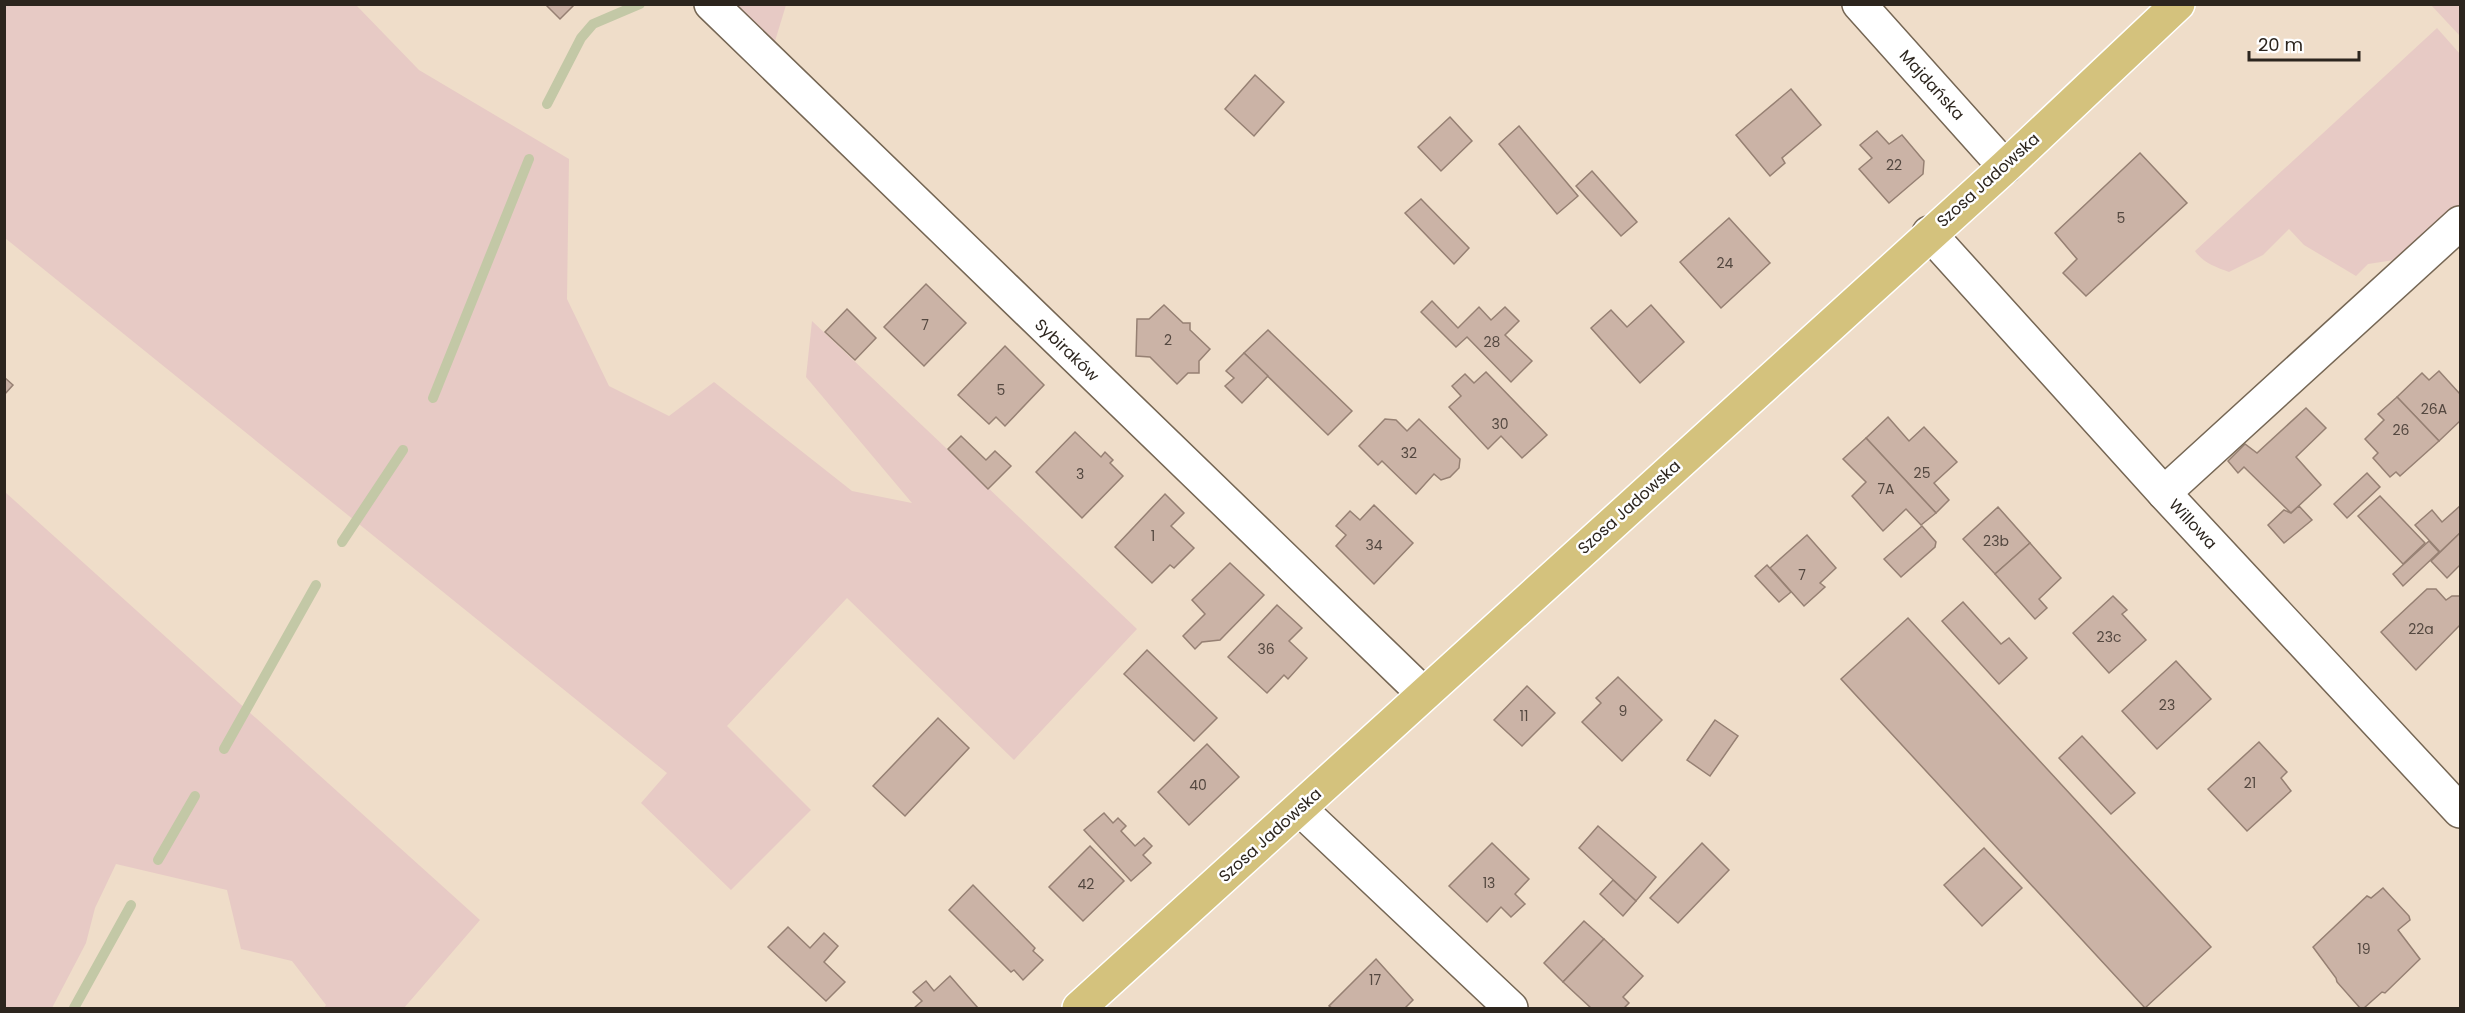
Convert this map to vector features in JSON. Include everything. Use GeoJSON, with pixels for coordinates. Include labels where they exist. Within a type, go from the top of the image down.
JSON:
{"type":"FeatureCollection","features":[{"type":"Feature","properties":{"kind":"main road","name":"Szosa Jadowska"},"geometry":{"type":"LineString","coordinates":[[1079,1008],[2005,167],[2178,4]]}},
{"type":"Feature","properties":{"kind":"street","name":"Sybiraków"},"geometry":{"type":"LineString","coordinates":[[711,4],[1424,694]]}},
{"type":"Feature","properties":{"kind":"street","name":"Majdańska"},"geometry":{"type":"LineString","coordinates":[[1858,4],[2005,167]]}},
{"type":"Feature","properties":{"kind":"street"},"geometry":{"type":"LineString","coordinates":[[2164,493],[2460,224]]}},
{"type":"Feature","properties":{"kind":"street","name":"Willowa"},"geometry":{"type":"LineString","coordinates":[[1929,234],[2164,493],[2460,811]]}},
{"type":"Feature","properties":{"kind":"street"},"geometry":{"type":"LineString","coordinates":[[1300,808],[1511,1008]]}},
{"type":"Feature","properties":{"kind":"shaded area"},"geometry":{"type":"Polygon","coordinates":[[[4,5],[356,5],[419,70],[569,159],[567,299],[609,386],[669,416],[714,382],[852,491],[912,503],[806,377],[812,321],[1137,629],[1014,760],[847,598],[727,726],[811,810],[731,890],[641,803],[667,773],[5,238],[4,5]]]}},
{"type":"Feature","properties":{"kind":"shaded area"},"geometry":{"type":"Polygon","coordinates":[[[723,5],[786,5],[772,51],[723,5]]]}},
{"type":"Feature","properties":{"kind":"shaded area"},"geometry":{"type":"Polygon","coordinates":[[[2431,5],[2460,5],[2460,36],[2431,5]]]}},
{"type":"Feature","properties":{"kind":"shaded area"},"geometry":{"type":"Polygon","coordinates":[[[2437,28],[2460,54],[2460,213],[2401,259],[2368,264],[2356,276],[2304,245],[2289,229],[2263,255],[2229,272],[2210,264],[2198,255],[2195,251],[2437,28]]]}},
{"type":"Feature","properties":{"kind":"shaded area"},"geometry":{"type":"Polygon","coordinates":[[[5,492],[480,920],[404,1008],[324,1008],[326,1005],[292,961],[241,949],[227,890],[116,864],[95,908],[86,943],[52,1008],[5,1008],[5,492]]]}},
{"type":"Feature","properties":{"kind":"building"},"geometry":{"type":"Polygon","coordinates":[[[545,4],[575,4],[560,19],[545,4]]]}},
{"type":"Feature","properties":{"kind":"building"},"geometry":{"type":"Polygon","coordinates":[[[1255,75],[1284,102],[1254,136],[1225,109],[1255,75]]]}},
{"type":"Feature","properties":{"kind":"building"},"geometry":{"type":"Polygon","coordinates":[[[1791,89],[1821,125],[1782,158],[1785,163],[1770,176],[1736,135],[1791,89]]]}},
{"type":"Feature","properties":{"kind":"building"},"geometry":{"type":"Polygon","coordinates":[[[1450,117],[1472,141],[1441,171],[1418,147],[1450,117]]]}},
{"type":"Feature","properties":{"kind":"building"},"geometry":{"type":"Polygon","coordinates":[[[1519,126],[1578,196],[1557,214],[1499,144],[1519,126]]]}},
{"type":"Feature","properties":{"kind":"building"},"geometry":{"type":"Polygon","coordinates":[[[1877,131],[1889,144],[1902,135],[1924,161],[1923,174],[1889,203],[1859,169],[1872,158],[1860,145],[1877,131]]]}},
{"type":"Feature","properties":{"kind":"building"},"geometry":{"type":"Polygon","coordinates":[[[2140,153],[2187,203],[2086,296],[2063,273],[2077,259],[2055,233],[2140,153]]]}},
{"type":"Feature","properties":{"kind":"building"},"geometry":{"type":"Polygon","coordinates":[[[1592,171],[1637,222],[1621,236],[1576,186],[1592,171]]]}},
{"type":"Feature","properties":{"kind":"building"},"geometry":{"type":"Polygon","coordinates":[[[1421,199],[1469,248],[1454,264],[1405,213],[1421,199]]]}},
{"type":"Feature","properties":{"kind":"building"},"geometry":{"type":"Polygon","coordinates":[[[1729,218],[1770,263],[1721,308],[1680,262],[1729,218]]]}},
{"type":"Feature","properties":{"kind":"building"},"geometry":{"type":"Polygon","coordinates":[[[926,284],[966,323],[924,366],[884,327],[926,284]]]}},
{"type":"Feature","properties":{"kind":"building"},"geometry":{"type":"Polygon","coordinates":[[[1432,301],[1458,328],[1479,307],[1491,320],[1505,307],[1519,321],[1505,335],[1532,361],[1511,382],[1467,337],[1456,347],[1421,312],[1432,301]]]}},
{"type":"Feature","properties":{"kind":"building"},"geometry":{"type":"Polygon","coordinates":[[[1164,305],[1183,323],[1190,323],[1190,330],[1210,349],[1199,361],[1199,373],[1188,373],[1177,384],[1150,357],[1136,356],[1137,319],[1149,319],[1164,305]]]}},
{"type":"Feature","properties":{"kind":"building"},"geometry":{"type":"Polygon","coordinates":[[[1651,305],[1684,342],[1640,383],[1591,328],[1611,310],[1627,327],[1651,305]]]}},
{"type":"Feature","properties":{"kind":"building"},"geometry":{"type":"Polygon","coordinates":[[[847,309],[876,338],[855,360],[825,332],[847,309]]]}},
{"type":"Feature","properties":{"kind":"building"},"geometry":{"type":"Polygon","coordinates":[[[1268,330],[1352,411],[1328,435],[1244,353],[1268,330]]]}},
{"type":"Feature","properties":{"kind":"building"},"geometry":{"type":"Polygon","coordinates":[[[1005,346],[1044,385],[1005,426],[996,417],[989,424],[958,395],[1005,346]]]}},
{"type":"Feature","properties":{"kind":"building"},"geometry":{"type":"Polygon","coordinates":[[[1244,353],[1268,376],[1242,403],[1225,386],[1234,378],[1226,371],[1244,353]]]}},
{"type":"Feature","properties":{"kind":"building"},"geometry":{"type":"Polygon","coordinates":[[[2439,371],[2460,394],[2460,421],[2439,441],[2397,397],[2422,373],[2429,380],[2439,371]]]}},
{"type":"Feature","properties":{"kind":"building"},"geometry":{"type":"Polygon","coordinates":[[[1486,372],[1547,435],[1522,458],[1501,436],[1488,449],[1449,407],[1461,396],[1452,386],[1465,374],[1474,383],[1486,372]]]}},
{"type":"Feature","properties":{"kind":"building"},"geometry":{"type":"Polygon","coordinates":[[[4,377],[13,385],[4,395],[4,377]]]}},
{"type":"Feature","properties":{"kind":"building"},"geometry":{"type":"Polygon","coordinates":[[[2397,397],[2439,441],[2400,476],[2396,472],[2390,477],[2373,458],[2378,453],[2365,439],[2384,420],[2378,414],[2397,397]]]}},
{"type":"Feature","properties":{"kind":"building"},"geometry":{"type":"Polygon","coordinates":[[[2306,408],[2326,428],[2296,457],[2321,485],[2291,513],[2244,467],[2238,473],[2228,461],[2245,444],[2257,453],[2306,408]]]}},
{"type":"Feature","properties":{"kind":"building"},"geometry":{"type":"Polygon","coordinates":[[[1888,417],[1909,441],[1924,427],[1957,462],[1934,483],[1949,500],[1936,513],[1866,438],[1888,417]]]}},
{"type":"Feature","properties":{"kind":"building"},"geometry":{"type":"Polygon","coordinates":[[[1385,419],[1396,420],[1407,431],[1419,419],[1460,459],[1459,468],[1450,477],[1441,480],[1434,474],[1416,494],[1382,461],[1378,465],[1359,446],[1385,419]]]}},
{"type":"Feature","properties":{"kind":"building"},"geometry":{"type":"Polygon","coordinates":[[[1075,432],[1101,457],[1105,452],[1113,460],[1110,463],[1123,476],[1082,518],[1036,472],[1075,432]]]}},
{"type":"Feature","properties":{"kind":"building"},"geometry":{"type":"Polygon","coordinates":[[[961,436],[986,460],[995,451],[1011,466],[988,489],[948,449],[961,436]]]}},
{"type":"Feature","properties":{"kind":"building"},"geometry":{"type":"Polygon","coordinates":[[[1866,438],[1936,513],[1921,525],[1906,509],[1883,531],[1852,496],[1866,482],[1843,459],[1866,438]]]}},
{"type":"Feature","properties":{"kind":"building"},"geometry":{"type":"Polygon","coordinates":[[[2367,473],[2380,487],[2347,518],[2334,504],[2367,473]]]}},
{"type":"Feature","properties":{"kind":"building"},"geometry":{"type":"Polygon","coordinates":[[[1165,494],[1184,513],[1171,526],[1194,548],[1174,568],[1170,565],[1152,583],[1115,547],[1165,494]]]}},
{"type":"Feature","properties":{"kind":"building"},"geometry":{"type":"Polygon","coordinates":[[[2380,496],[2425,543],[2403,564],[2358,516],[2380,496]]]}},
{"type":"Feature","properties":{"kind":"building"},"geometry":{"type":"Polygon","coordinates":[[[1374,505],[1413,543],[1374,584],[1336,546],[1346,535],[1336,526],[1350,511],[1360,520],[1374,505]]]}},
{"type":"Feature","properties":{"kind":"building"},"geometry":{"type":"Polygon","coordinates":[[[2299,506],[2312,520],[2284,543],[2268,525],[2284,510],[2291,513],[2299,506]]]}},
{"type":"Feature","properties":{"kind":"building"},"geometry":{"type":"Polygon","coordinates":[[[2460,506],[2460,533],[2440,552],[2415,525],[2432,510],[2442,522],[2460,506]]]}},
{"type":"Feature","properties":{"kind":"building"},"geometry":{"type":"Polygon","coordinates":[[[1998,507],[2030,543],[1995,574],[1963,539],[1998,507]]]}},
{"type":"Feature","properties":{"kind":"building"},"geometry":{"type":"Polygon","coordinates":[[[1922,526],[1936,542],[1935,547],[1901,577],[1884,559],[1922,526]]]}},
{"type":"Feature","properties":{"kind":"building"},"geometry":{"type":"Polygon","coordinates":[[[2460,533],[2460,565],[2447,578],[2431,561],[2460,533]]]}},
{"type":"Feature","properties":{"kind":"building"},"geometry":{"type":"Polygon","coordinates":[[[1807,535],[1836,568],[1820,583],[1825,587],[1804,606],[1770,568],[1807,535]]]}},
{"type":"Feature","properties":{"kind":"building"},"geometry":{"type":"Polygon","coordinates":[[[2429,541],[2439,552],[2403,586],[2393,574],[2429,541]]]}},
{"type":"Feature","properties":{"kind":"building"},"geometry":{"type":"Polygon","coordinates":[[[2030,543],[2061,578],[2039,599],[2047,608],[2035,619],[1995,574],[2030,543]]]}},
{"type":"Feature","properties":{"kind":"building"},"geometry":{"type":"Polygon","coordinates":[[[1230,563],[1264,595],[1220,640],[1202,642],[1195,649],[1183,636],[1205,614],[1192,600],[1230,563]]]}},
{"type":"Feature","properties":{"kind":"building"},"geometry":{"type":"Polygon","coordinates":[[[1767,565],[1791,592],[1779,602],[1755,576],[1767,565]]]}},
{"type":"Feature","properties":{"kind":"building"},"geometry":{"type":"Polygon","coordinates":[[[2427,589],[2436,589],[2446,600],[2452,596],[2460,596],[2460,625],[2416,670],[2381,632],[2427,589]]]}},
{"type":"Feature","properties":{"kind":"building"},"geometry":{"type":"Polygon","coordinates":[[[2113,596],[2127,610],[2122,614],[2146,640],[2109,673],[2073,633],[2113,596]]]}},
{"type":"Feature","properties":{"kind":"building"},"geometry":{"type":"Polygon","coordinates":[[[1963,602],[2001,644],[2009,638],[2027,658],[1999,684],[1942,621],[1963,602]]]}},
{"type":"Feature","properties":{"kind":"building"},"geometry":{"type":"Polygon","coordinates":[[[1277,605],[1302,628],[1289,641],[1307,658],[1288,679],[1284,675],[1267,693],[1228,657],[1277,605]]]}},
{"type":"Feature","properties":{"kind":"building"},"geometry":{"type":"Polygon","coordinates":[[[1908,618],[2211,947],[2145,1008],[1841,679],[1908,618]]]}},
{"type":"Feature","properties":{"kind":"building"},"geometry":{"type":"Polygon","coordinates":[[[1147,650],[1217,718],[1194,741],[1124,674],[1147,650]]]}},
{"type":"Feature","properties":{"kind":"building"},"geometry":{"type":"Polygon","coordinates":[[[2176,661],[2211,699],[2157,749],[2122,711],[2176,661]]]}},
{"type":"Feature","properties":{"kind":"building"},"geometry":{"type":"Polygon","coordinates":[[[1618,677],[1662,720],[1622,761],[1582,722],[1601,703],[1596,698],[1618,677]]]}},
{"type":"Feature","properties":{"kind":"building"},"geometry":{"type":"Polygon","coordinates":[[[1527,686],[1555,713],[1522,746],[1494,720],[1527,686]]]}},
{"type":"Feature","properties":{"kind":"building"},"geometry":{"type":"Polygon","coordinates":[[[938,718],[969,748],[905,816],[873,786],[938,718]]]}},
{"type":"Feature","properties":{"kind":"building"},"geometry":{"type":"Polygon","coordinates":[[[1715,720],[1738,736],[1710,776],[1687,760],[1715,720]]]}},
{"type":"Feature","properties":{"kind":"building"},"geometry":{"type":"Polygon","coordinates":[[[2082,736],[2135,793],[2111,814],[2059,758],[2082,736]]]}},
{"type":"Feature","properties":{"kind":"building"},"geometry":{"type":"Polygon","coordinates":[[[2259,742],[2287,772],[2281,778],[2291,791],[2247,831],[2208,789],[2259,742]]]}},
{"type":"Feature","properties":{"kind":"building"},"geometry":{"type":"Polygon","coordinates":[[[1207,744],[1239,777],[1189,825],[1158,792],[1207,744]]]}},
{"type":"Feature","properties":{"kind":"building"},"geometry":{"type":"Polygon","coordinates":[[[1104,813],[1113,823],[1118,818],[1126,826],[1121,831],[1135,846],[1144,838],[1152,846],[1143,855],[1151,863],[1131,881],[1084,830],[1104,813]]]}},
{"type":"Feature","properties":{"kind":"building"},"geometry":{"type":"Polygon","coordinates":[[[1598,826],[1656,877],[1636,901],[1579,848],[1598,826]]]}},
{"type":"Feature","properties":{"kind":"building"},"geometry":{"type":"Polygon","coordinates":[[[1492,843],[1529,879],[1515,894],[1525,904],[1511,917],[1501,907],[1487,922],[1449,886],[1492,843]]]}},
{"type":"Feature","properties":{"kind":"building"},"geometry":{"type":"Polygon","coordinates":[[[1702,843],[1729,870],[1678,923],[1650,898],[1702,843]]]}},
{"type":"Feature","properties":{"kind":"building"},"geometry":{"type":"Polygon","coordinates":[[[1090,846],[1124,881],[1083,921],[1049,887],[1090,846]]]}},
{"type":"Feature","properties":{"kind":"building"},"geometry":{"type":"Polygon","coordinates":[[[1984,848],[2022,888],[1982,926],[1944,885],[1984,848]]]}},
{"type":"Feature","properties":{"kind":"building"},"geometry":{"type":"Polygon","coordinates":[[[1613,880],[1636,901],[1623,916],[1600,894],[1613,880]]]}},
{"type":"Feature","properties":{"kind":"building"},"geometry":{"type":"Polygon","coordinates":[[[973,885],[1035,948],[1033,951],[1043,960],[1023,980],[1014,970],[1011,972],[949,910],[973,885]]]}},
{"type":"Feature","properties":{"kind":"building"},"geometry":{"type":"Polygon","coordinates":[[[2383,888],[2409,916],[2410,920],[2398,930],[2420,959],[2385,993],[2382,992],[2364,1008],[2360,1008],[2337,982],[2313,947],[2367,896],[2371,898],[2383,888]]]}},
{"type":"Feature","properties":{"kind":"building"},"geometry":{"type":"Polygon","coordinates":[[[1584,921],[1604,939],[1563,982],[1544,963],[1584,921]]]}},
{"type":"Feature","properties":{"kind":"building"},"geometry":{"type":"Polygon","coordinates":[[[788,927],[810,948],[824,933],[838,946],[824,962],[845,982],[826,1001],[768,947],[788,927]]]}},
{"type":"Feature","properties":{"kind":"building"},"geometry":{"type":"Polygon","coordinates":[[[1604,939],[1643,976],[1623,997],[1629,1003],[1624,1008],[1591,1008],[1563,982],[1604,939]]]}},
{"type":"Feature","properties":{"kind":"building"},"geometry":{"type":"Polygon","coordinates":[[[1376,959],[1413,1000],[1405,1008],[1332,1008],[1329,1006],[1376,959]]]}},
{"type":"Feature","properties":{"kind":"building"},"geometry":{"type":"Polygon","coordinates":[[[950,976],[978,1008],[914,1008],[922,1001],[913,992],[926,981],[934,991],[950,976]]]}},
{"type":"Feature","properties":{"kind":"waterway"},"geometry":{"type":"LineString","coordinates":[[547,104],[581,38],[593,24],[640,4]]}},
{"type":"Feature","properties":{"kind":"waterway"},"geometry":{"type":"LineString","coordinates":[[433,398],[529,159]]}},
{"type":"Feature","properties":{"kind":"waterway"},"geometry":{"type":"LineString","coordinates":[[342,542],[403,450]]}},
{"type":"Feature","properties":{"kind":"waterway"},"geometry":{"type":"LineString","coordinates":[[224,749],[316,585]]}},
{"type":"Feature","properties":{"kind":"waterway"},"geometry":{"type":"LineString","coordinates":[[158,860],[195,796]]}},
{"type":"Feature","properties":{"kind":"waterway"},"geometry":{"type":"LineString","coordinates":[[74,1008],[131,905]]}}]}
